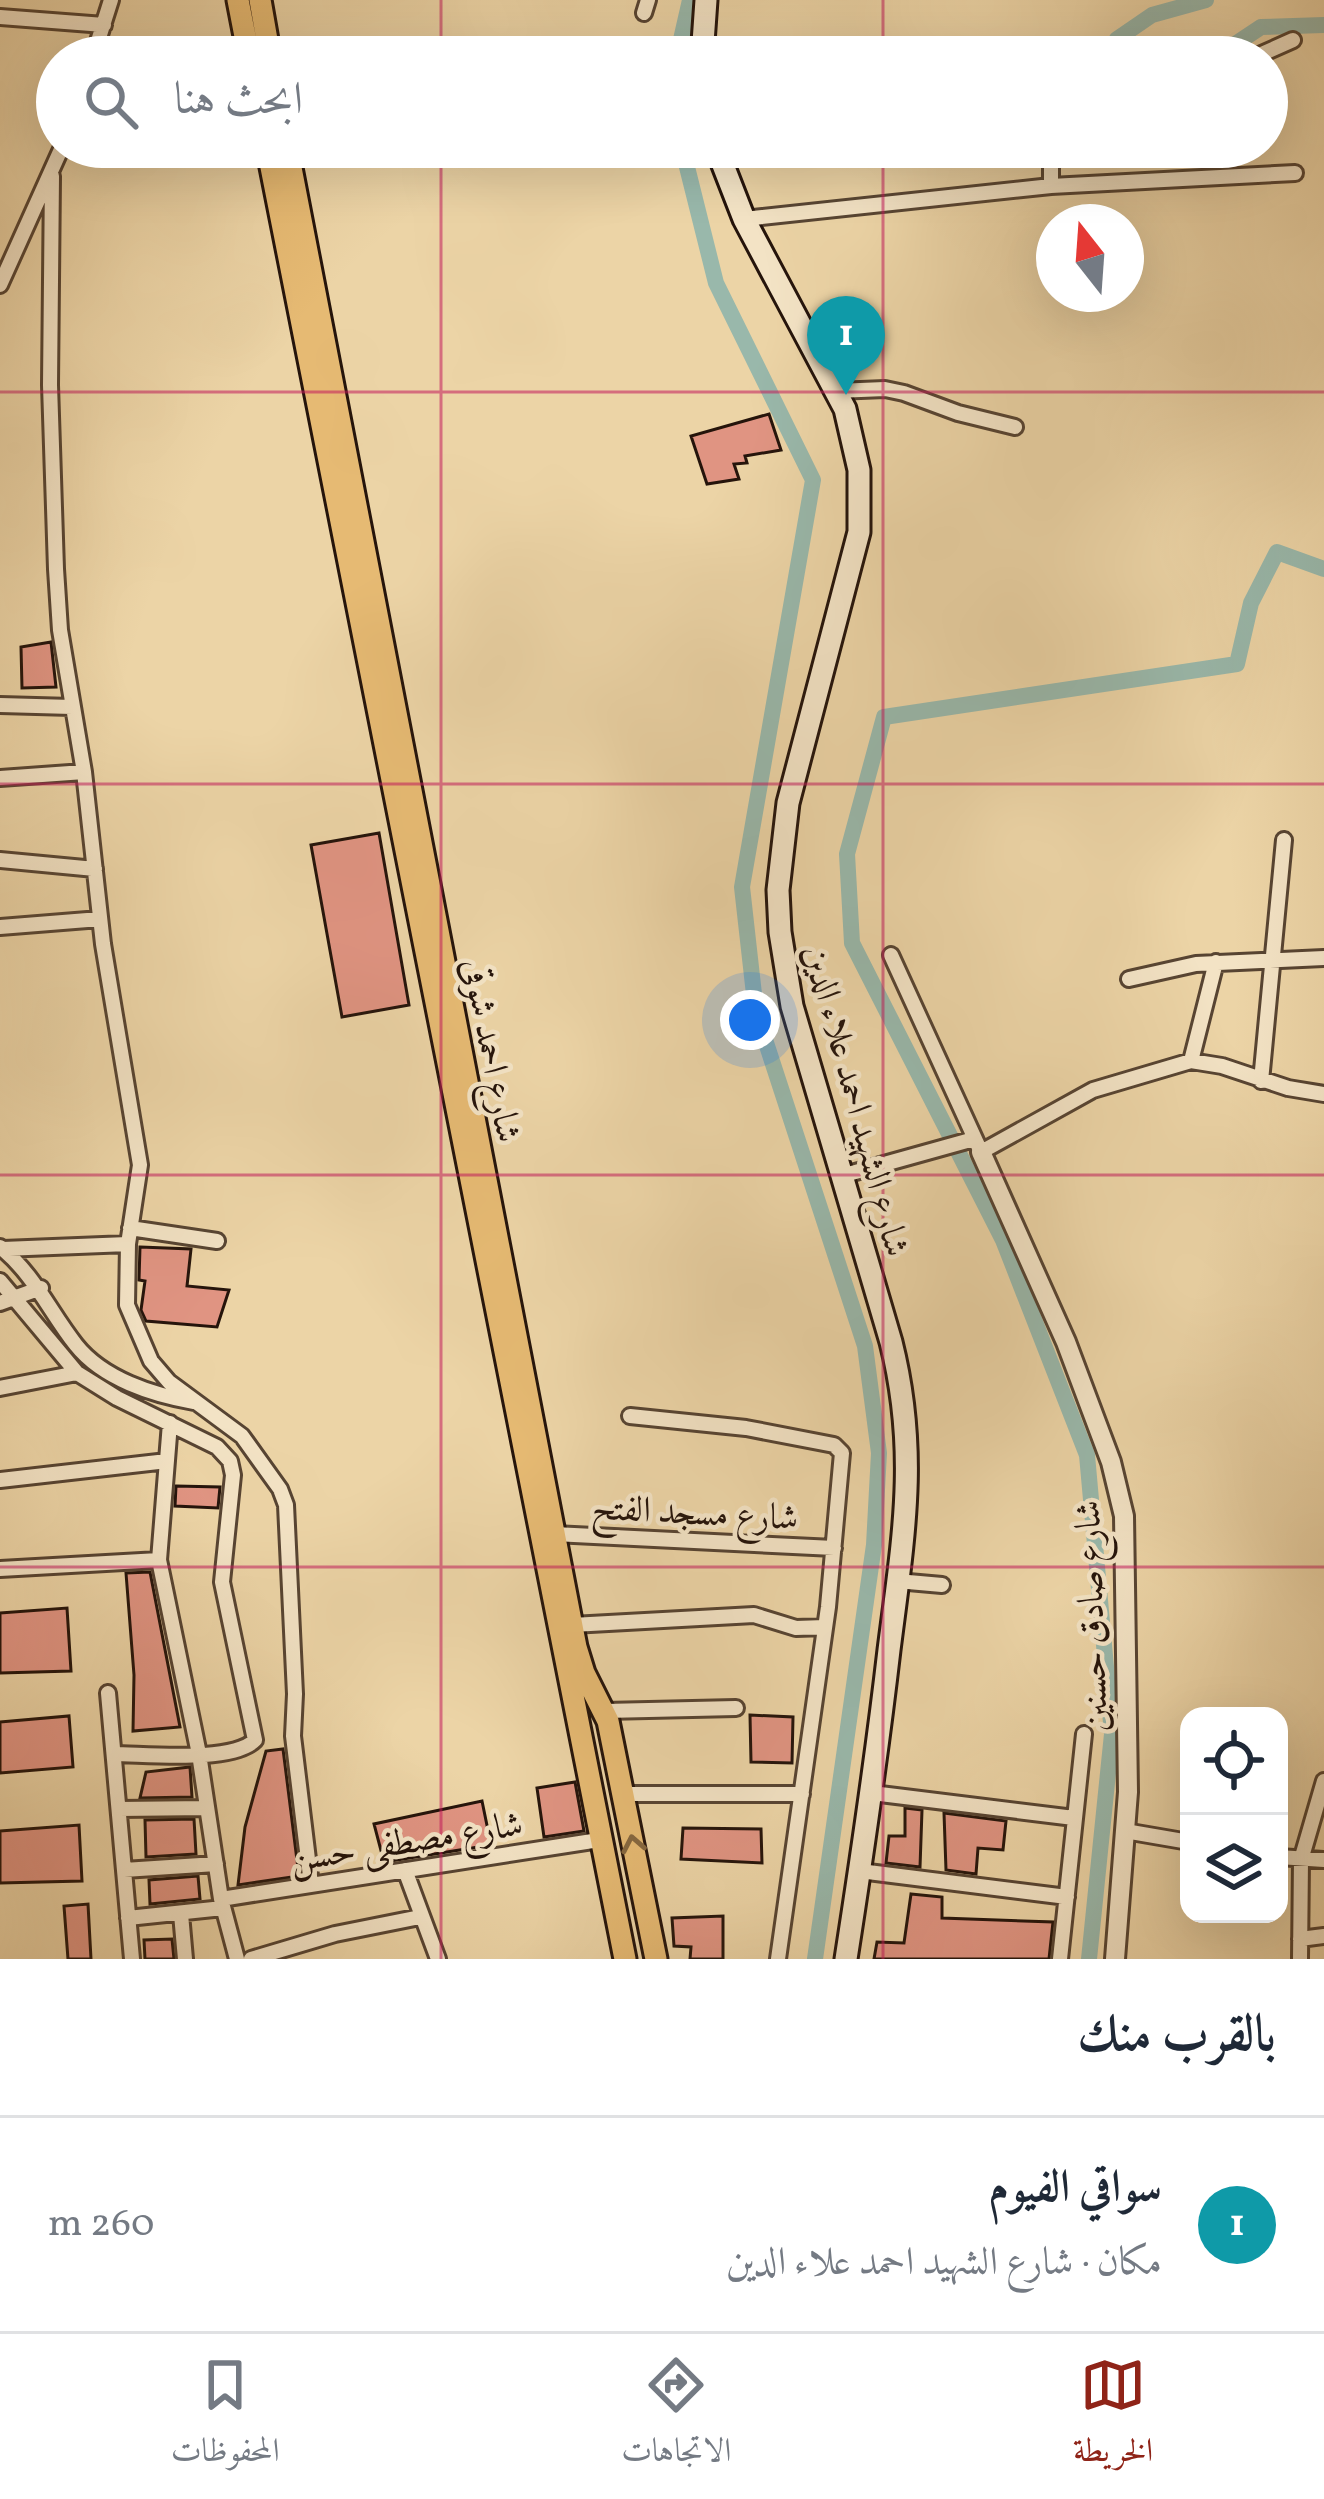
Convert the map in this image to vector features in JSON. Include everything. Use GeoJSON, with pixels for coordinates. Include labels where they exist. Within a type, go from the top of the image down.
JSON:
{"type":"FeatureCollection","features":[{"type":"Feature","properties":{"kind":"main road"},"geometry":{"type":"LineString","coordinates":[[238,0],[245,36]]}},
{"type":"Feature","properties":{"kind":"main road"},"geometry":{"type":"LineString","coordinates":[[260,0],[267,36]]}},
{"type":"Feature","properties":{"kind":"main road"},"geometry":{"type":"LineString","coordinates":[[703,36],[706,0]]}},
{"type":"Feature","properties":{"kind":"main road","name":"شارع احمد شوقى"},"geometry":{"type":"LineString","coordinates":[[271,168],[625,1959]]}},
{"type":"Feature","properties":{"kind":"main road","name":"شارع احمد شوقى"},"geometry":{"type":"LineString","coordinates":[[291,168],[572,1625],[584,1673],[608,1722],[656,1959]]}},
{"type":"Feature","properties":{"kind":"main road","name":"شارع الشهيد احمد علاء الدين"},"geometry":{"type":"LineString","coordinates":[[724,168],[744,219],[836,391],[860,470],[859,532],[796,768],[780,850],[778,890],[792,1006],[904,1396],[909,1460],[872,1793],[846,1959]]}},
{"type":"Feature","properties":{"kind":"main road"},"geometry":{"type":"LineString","coordinates":[[580,1738],[608,1722]]}},
{"type":"Feature","properties":{"kind":"street"},"geometry":{"type":"LineString","coordinates":[[100,36],[111,0]]}},
{"type":"Feature","properties":{"kind":"street"},"geometry":{"type":"LineString","coordinates":[[0,17],[104,25]]}},
{"type":"Feature","properties":{"kind":"street"},"geometry":{"type":"LineString","coordinates":[[1288,42],[1293,40]]}},
{"type":"Feature","properties":{"kind":"street"},"geometry":{"type":"LineString","coordinates":[[0,285],[55,168]]}},
{"type":"Feature","properties":{"kind":"street"},"geometry":{"type":"LineString","coordinates":[[1051,168],[1051,186]]}},
{"type":"Feature","properties":{"kind":"street"},"geometry":{"type":"LineString","coordinates":[[744,219],[1051,186],[1295,173]]}},
{"type":"Feature","properties":{"kind":"street"},"geometry":{"type":"LineString","coordinates":[[52,176],[52,477],[60,630],[140,1165],[129,1236],[127,1305],[151,1361],[170,1382],[242,1436],[286,1504],[295,1694],[292,1736],[311,1884]]}},
{"type":"Feature","properties":{"kind":"street"},"geometry":{"type":"LineString","coordinates":[[836,391],[885,389],[1015,427]]}},
{"type":"Feature","properties":{"kind":"street"},"geometry":{"type":"LineString","coordinates":[[0,705],[72,707]]}},
{"type":"Feature","properties":{"kind":"street"},"geometry":{"type":"LineString","coordinates":[[0,778],[84,772]]}},
{"type":"Feature","properties":{"kind":"street"},"geometry":{"type":"LineString","coordinates":[[1261,1081],[1284,840]]}},
{"type":"Feature","properties":{"kind":"street"},"geometry":{"type":"LineString","coordinates":[[0,860],[95,868]]}},
{"type":"Feature","properties":{"kind":"street"},"geometry":{"type":"LineString","coordinates":[[0,927],[100,920]]}},
{"type":"Feature","properties":{"kind":"street"},"geometry":{"type":"LineString","coordinates":[[891,955],[973,1144]]}},
{"type":"Feature","properties":{"kind":"street"},"geometry":{"type":"LineString","coordinates":[[1129,979],[1216,962],[1324,958]]}},
{"type":"Feature","properties":{"kind":"street"},"geometry":{"type":"LineString","coordinates":[[1191,1061],[1216,962]]}},
{"type":"Feature","properties":{"kind":"street"},"geometry":{"type":"LineString","coordinates":[[841,1176],[973,1144],[1094,1090],[1191,1061],[1323,1094],[1324,1081]]}},
{"type":"Feature","properties":{"kind":"street","name":"شارع صادق حسنين"},"geometry":{"type":"LineString","coordinates":[[973,1144],[1066,1342],[1121,1496],[1127,1554],[1129,1792],[1115,1959]]}},
{"type":"Feature","properties":{"kind":"street"},"geometry":{"type":"LineString","coordinates":[[1,1248],[129,1236],[218,1241]]}},
{"type":"Feature","properties":{"kind":"street"},"geometry":{"type":"LineString","coordinates":[[1,1248],[40,1288],[74,1343],[94,1363],[145,1391],[199,1403]]}},
{"type":"Feature","properties":{"kind":"street"},"geometry":{"type":"LineString","coordinates":[[0,1281],[77,1373],[218,1447],[230,1461],[233,1475],[222,1582],[255,1740],[242,1750],[113,1754]]}},
{"type":"Feature","properties":{"kind":"street"},"geometry":{"type":"LineString","coordinates":[[0,1303],[40,1288]]}},
{"type":"Feature","properties":{"kind":"street"},"geometry":{"type":"LineString","coordinates":[[0,1388],[77,1373]]}},
{"type":"Feature","properties":{"kind":"street"},"geometry":{"type":"LineString","coordinates":[[630,1416],[746,1428],[840,1449],[835,1548],[778,1959]]}},
{"type":"Feature","properties":{"kind":"street"},"geometry":{"type":"LineString","coordinates":[[170,1423],[159,1560],[199,1754],[222,1903],[237,1959]]}},
{"type":"Feature","properties":{"kind":"street"},"geometry":{"type":"LineString","coordinates":[[0,1480],[167,1461]]}},
{"type":"Feature","properties":{"kind":"street","name":"شارع مسجد الفتح"},"geometry":{"type":"LineString","coordinates":[[554,1534],[835,1548]]}},
{"type":"Feature","properties":{"kind":"street"},"geometry":{"type":"LineString","coordinates":[[0,1568],[159,1560]]}},
{"type":"Feature","properties":{"kind":"street"},"geometry":{"type":"LineString","coordinates":[[898,1581],[942,1585]]}},
{"type":"Feature","properties":{"kind":"street"},"geometry":{"type":"LineString","coordinates":[[572,1625],[754,1615],[796,1628],[825,1628]]}},
{"type":"Feature","properties":{"kind":"street"},"geometry":{"type":"LineString","coordinates":[[108,1693],[132,1959]]}},
{"type":"Feature","properties":{"kind":"street"},"geometry":{"type":"LineString","coordinates":[[608,1722],[736,1708]]}},
{"type":"Feature","properties":{"kind":"street","name":"شارع صادق حسنين"},"geometry":{"type":"LineString","coordinates":[[1060,1959],[1084,1734]]}},
{"type":"Feature","properties":{"kind":"street"},"geometry":{"type":"LineString","coordinates":[[1300,1959],[1301,1860],[1324,1781]]}},
{"type":"Feature","properties":{"kind":"street"},"geometry":{"type":"LineString","coordinates":[[872,1793],[1074,1818]]}},
{"type":"Feature","properties":{"kind":"street"},"geometry":{"type":"LineString","coordinates":[[623,1794],[802,1794]]}},
{"type":"Feature","properties":{"kind":"street"},"geometry":{"type":"LineString","coordinates":[[118,1809],[207,1808]]}},
{"type":"Feature","properties":{"kind":"street"},"geometry":{"type":"LineString","coordinates":[[1125,1832],[1180,1841]]}},
{"type":"Feature","properties":{"kind":"street","name":"شارع مصطفى حسن"},"geometry":{"type":"LineString","coordinates":[[128,1918],[181,1913],[311,1884],[599,1840]]}},
{"type":"Feature","properties":{"kind":"street"},"geometry":{"type":"LineString","coordinates":[[1288,1858],[1324,1861]]}},
{"type":"Feature","properties":{"kind":"street"},"geometry":{"type":"LineString","coordinates":[[124,1870],[216,1864]]}},
{"type":"Feature","properties":{"kind":"street"},"geometry":{"type":"LineString","coordinates":[[405,1870],[438,1959]]}},
{"type":"Feature","properties":{"kind":"street"},"geometry":{"type":"LineString","coordinates":[[860,1871],[1067,1897]]}},
{"type":"Feature","properties":{"kind":"street"},"geometry":{"type":"LineString","coordinates":[[181,1913],[185,1959]]}},
{"type":"Feature","properties":{"kind":"street"},"geometry":{"type":"LineString","coordinates":[[250,1959],[335,1934],[420,1917]]}},
{"type":"Feature","properties":{"kind":"street"},"geometry":{"type":"LineString","coordinates":[[1300,1939],[1324,1936]]}},
{"type":"Feature","properties":{"kind":"building"},"geometry":{"type":"Polygon","coordinates":[[[769,414],[781,450],[745,456],[747,463],[734,464],[739,479],[707,484],[691,436],[769,414]]]}},
{"type":"Feature","properties":{"kind":"building"},"geometry":{"type":"Polygon","coordinates":[[[51,642],[56,687],[22,688],[21,647],[51,642]]]}},
{"type":"Feature","properties":{"kind":"building"},"geometry":{"type":"Polygon","coordinates":[[[379,833],[409,1005],[342,1017],[311,845],[379,833]]]}},
{"type":"Feature","properties":{"kind":"building"},"geometry":{"type":"Polygon","coordinates":[[[140,1247],[191,1249],[187,1286],[229,1290],[217,1327],[146,1321],[141,1310],[145,1281],[139,1280],[140,1247]]]}},
{"type":"Feature","properties":{"kind":"building"},"geometry":{"type":"Polygon","coordinates":[[[176,1486],[220,1487],[218,1508],[175,1506],[176,1486]]]}},
{"type":"Feature","properties":{"kind":"building"},"geometry":{"type":"Polygon","coordinates":[[[150,1572],[180,1727],[133,1731],[126,1573],[150,1572]]]}},
{"type":"Feature","properties":{"kind":"building"},"geometry":{"type":"Polygon","coordinates":[[[67,1608],[71,1671],[0,1673],[0,1613],[67,1608]]]}},
{"type":"Feature","properties":{"kind":"building"},"geometry":{"type":"Polygon","coordinates":[[[750,1715],[793,1717],[792,1763],[751,1762],[750,1715]]]}},
{"type":"Feature","properties":{"kind":"building"},"geometry":{"type":"Polygon","coordinates":[[[69,1716],[73,1767],[0,1773],[0,1722],[69,1716]]]}},
{"type":"Feature","properties":{"kind":"building"},"geometry":{"type":"Polygon","coordinates":[[[283,1749],[299,1876],[238,1885],[245,1827],[266,1751],[283,1749]]]}},
{"type":"Feature","properties":{"kind":"building"},"geometry":{"type":"Polygon","coordinates":[[[190,1767],[192,1797],[140,1798],[146,1772],[190,1767]]]}},
{"type":"Feature","properties":{"kind":"building"},"geometry":{"type":"Polygon","coordinates":[[[575,1782],[584,1831],[544,1837],[537,1788],[575,1782]]]}},
{"type":"Feature","properties":{"kind":"building"},"geometry":{"type":"Polygon","coordinates":[[[482,1801],[491,1845],[384,1862],[374,1824],[482,1801]]]}},
{"type":"Feature","properties":{"kind":"building"},"geometry":{"type":"Polygon","coordinates":[[[905,1808],[922,1810],[920,1867],[886,1863],[889,1836],[905,1836],[905,1808]]]}},
{"type":"Feature","properties":{"kind":"building"},"geometry":{"type":"Polygon","coordinates":[[[944,1813],[1006,1821],[1003,1850],[978,1848],[976,1874],[946,1870],[944,1813]]]}},
{"type":"Feature","properties":{"kind":"building"},"geometry":{"type":"Polygon","coordinates":[[[194,1819],[196,1854],[146,1857],[145,1820],[194,1819]]]}},
{"type":"Feature","properties":{"kind":"building"},"geometry":{"type":"Polygon","coordinates":[[[79,1825],[82,1881],[0,1883],[0,1831],[79,1825]]]}},
{"type":"Feature","properties":{"kind":"building"},"geometry":{"type":"Polygon","coordinates":[[[683,1828],[761,1829],[762,1863],[681,1859],[683,1828]]]}},
{"type":"Feature","properties":{"kind":"building"},"geometry":{"type":"Polygon","coordinates":[[[198,1876],[200,1899],[150,1904],[149,1880],[198,1876]]]}},
{"type":"Feature","properties":{"kind":"building"},"geometry":{"type":"Polygon","coordinates":[[[911,1894],[942,1897],[942,1918],[1053,1922],[1049,1959],[874,1959],[877,1942],[904,1943],[911,1894]]]}},
{"type":"Feature","properties":{"kind":"building"},"geometry":{"type":"Polygon","coordinates":[[[88,1904],[91,1959],[68,1959],[64,1906],[88,1904]]]}},
{"type":"Feature","properties":{"kind":"building"},"geometry":{"type":"Polygon","coordinates":[[[723,1916],[723,1959],[690,1959],[691,1947],[674,1946],[672,1918],[723,1916]]]}},
{"type":"Feature","properties":{"kind":"building"},"geometry":{"type":"Polygon","coordinates":[[[172,1939],[174,1959],[145,1959],[144,1940],[172,1939]]]}},
{"type":"Feature","properties":{"kind":"waterway"},"geometry":{"type":"LineString","coordinates":[[682,36],[690,0]]}},
{"type":"Feature","properties":{"kind":"waterway"},"geometry":{"type":"LineString","coordinates":[[1121,36],[1152,15],[1206,0]]}},
{"type":"Feature","properties":{"kind":"waterway"},"geometry":{"type":"LineString","coordinates":[[1248,36],[1261,27],[1324,25]]}},
{"type":"Feature","properties":{"kind":"waterway"},"geometry":{"type":"LineString","coordinates":[[687,168],[716,283],[813,480],[742,887],[756,1012],[865,1346],[879,1453],[874,1545],[815,1959]]}},
{"type":"Feature","properties":{"kind":"waterway"},"geometry":{"type":"LineString","coordinates":[[1089,1959],[1112,1734],[1087,1455],[1003,1240],[852,943],[847,854],[884,717],[1237,664],[1251,603],[1277,552],[1324,569]]}},
{"type":"Feature","properties":{"kind":"place","name":"سواقي الفيوم"},"geometry":{"type":"Point","coordinates":[846,395]}}]}
